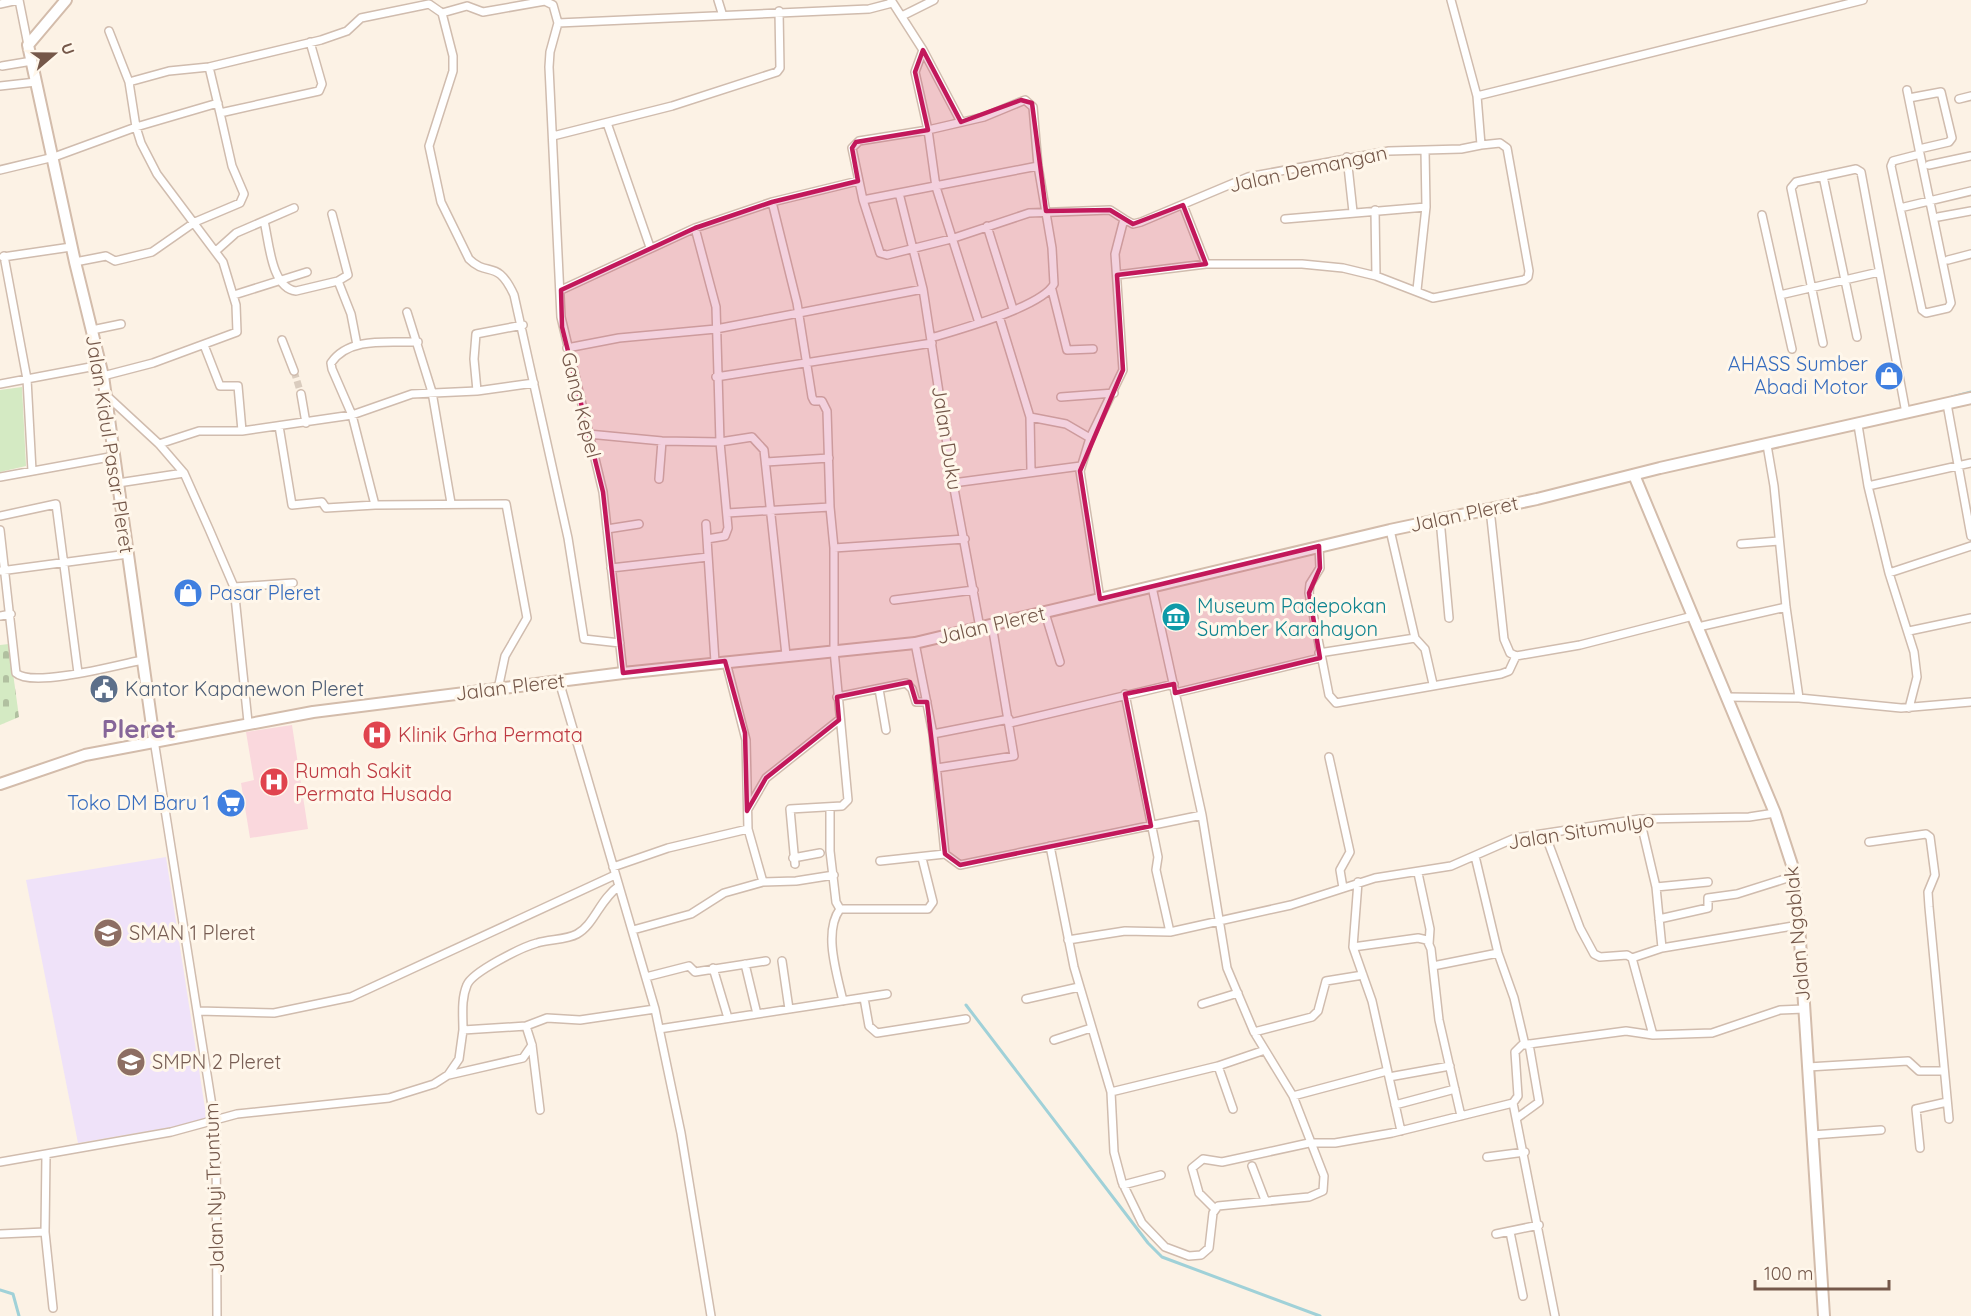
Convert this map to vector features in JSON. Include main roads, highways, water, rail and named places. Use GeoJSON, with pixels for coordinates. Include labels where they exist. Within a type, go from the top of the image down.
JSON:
{"type":"FeatureCollection","features":[{"type":"Feature","properties":{"kind":"main road","name":"Jalan Kidul Pasar Pleret"},"geometry":{"type":"LineString","coordinates":[[66,0],[28,45],[54,157],[71,247],[102,370],[154,740]]}},
{"type":"Feature","properties":{"kind":"main road","name":"Jalan Pleret"},"geometry":{"type":"LineString","coordinates":[[0,784],[86,755],[248,722],[623,673],[915,642],[1045,613],[1319,546],[1634,475],[1859,430],[1906,413],[1947,408],[1971,398]]}},
{"type":"Feature","properties":{"kind":"main road","name":"Jalan Ngablak"},"geometry":{"type":"LineString","coordinates":[[1634,475],[1785,839],[1794,876],[1824,1316]]}},
{"type":"Feature","properties":{"kind":"waterway"},"geometry":{"type":"LineString","coordinates":[[1952,397],[1971,392]]}},
{"type":"Feature","properties":{"kind":"waterway"},"geometry":{"type":"LineString","coordinates":[[966,1005],[1148,1243],[1162,1257],[1320,1316]]}},
{"type":"Feature","properties":{"kind":"waterway"},"geometry":{"type":"LineString","coordinates":[[0,1290],[13,1294],[19,1316]]}},
{"type":"Feature","properties":{"kind":"tunnel"},"geometry":{"type":"LineString","coordinates":[[294,371],[301,394]]}},
{"type":"Feature","properties":{"kind":"place","name":"AHASS Sumber Abadi Motor"},"geometry":{"type":"Point","coordinates":[1889,376]}},
{"type":"Feature","properties":{"kind":"place","name":"Pasar Pleret"},"geometry":{"type":"Point","coordinates":[188,593]}},
{"type":"Feature","properties":{"kind":"place","name":"Museum Padepokan Sumber Karahayon"},"geometry":{"type":"Point","coordinates":[1176,617]}},
{"type":"Feature","properties":{"kind":"place","name":"Kantor Kapanewon Pleret"},"geometry":{"type":"Point","coordinates":[104,689]}},
{"type":"Feature","properties":{"kind":"place","name":"Klinik Grha Permata"},"geometry":{"type":"Point","coordinates":[377,735]}},
{"type":"Feature","properties":{"kind":"place","name":"Rumah Sakit Permata Husada"},"geometry":{"type":"Point","coordinates":[274,782]}},
{"type":"Feature","properties":{"kind":"place","name":"Toko DM Baru 1"},"geometry":{"type":"Point","coordinates":[231,803]}},
{"type":"Feature","properties":{"kind":"place","name":"SMAN 1 Pleret"},"geometry":{"type":"Point","coordinates":[108,933]}},
{"type":"Feature","properties":{"kind":"place","name":"SMPN 2 Pleret"},"geometry":{"type":"Point","coordinates":[131,1062]}},
{"type":"Feature","properties":{"kind":"district","name":"Pleret"},"geometry":{"type":"Point","coordinates":[139,729]}}]}
